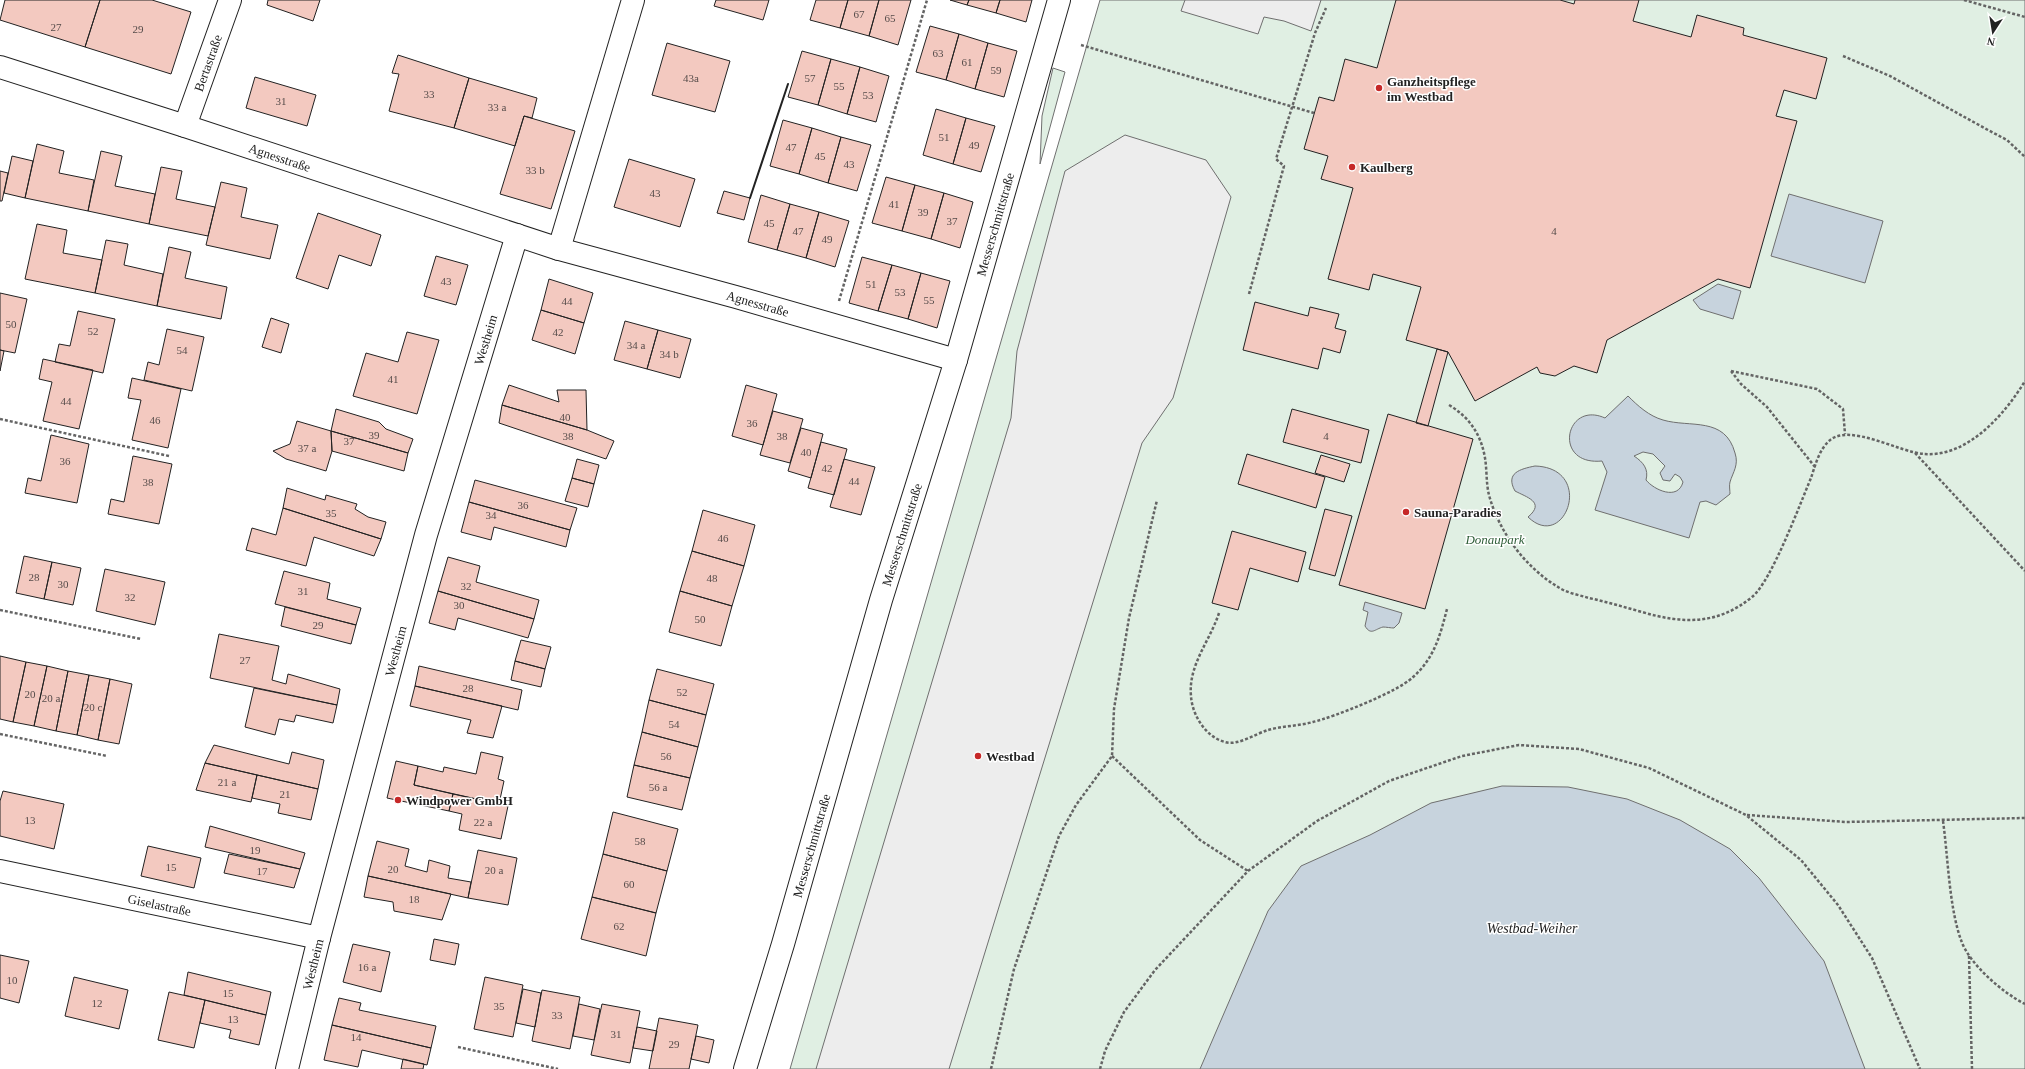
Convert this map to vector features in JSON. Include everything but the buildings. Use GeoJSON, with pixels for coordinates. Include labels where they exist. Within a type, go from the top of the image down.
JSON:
{"type":"FeatureCollection","features":[{"type":"Feature","properties":{"kind":"street","name":"Bertastraße"},"geometry":{"type":"LineString","coordinates":[[184,126],[230,0]]}},
{"type":"Feature","properties":{"kind":"street"},"geometry":{"type":"LineString","coordinates":[[559,249],[633,0]]}},
{"type":"Feature","properties":{"kind":"street","name":"Messerschmittstraße"},"geometry":{"type":"LineString","coordinates":[[745,1069],[783,944],[881,600],[956,360],[1059,0]]}},
{"type":"Feature","properties":{"kind":"street","name":"Agnesstraße"},"geometry":{"type":"LineString","coordinates":[[0,67],[559,249],[833,324],[956,360]]}},
{"type":"Feature","properties":{"kind":"street","name":"Westheim"},"geometry":{"type":"LineString","coordinates":[[287,1069],[319,938],[426,535],[517,236]]}},
{"type":"Feature","properties":{"kind":"street","name":"Giselastraße"},"geometry":{"type":"LineString","coordinates":[[0,871],[319,938]]}},
{"type":"Feature","properties":{"kind":"path"},"geometry":{"type":"LineString","coordinates":[[833,324],[927,0]]}},
{"type":"Feature","properties":{"kind":"path"},"geometry":{"type":"LineString","coordinates":[[1964,0],[2025,17]]}},
{"type":"Feature","properties":{"kind":"path"},"geometry":{"type":"LineString","coordinates":[[1249,294],[1284,166],[1276,159],[1315,33],[1326,8]]}},
{"type":"Feature","properties":{"kind":"path"},"geometry":{"type":"LineString","coordinates":[[1082,45],[1314,113]]}},
{"type":"Feature","properties":{"kind":"path"},"geometry":{"type":"LineString","coordinates":[[1843,56],[1890,76],[2007,140],[2025,156]]}},
{"type":"Feature","properties":{"kind":"path"},"geometry":{"type":"LineString","coordinates":[[1815,467],[1767,407],[1741,384],[1730,371],[1817,389],[1843,409],[1845,434]]}},
{"type":"Feature","properties":{"kind":"path"},"geometry":{"type":"LineString","coordinates":[[1449,405],[1462,412],[1477,432],[1485,458],[1489,494],[1494,511],[1510,542],[1540,574],[1566,591],[1653,615],[1686,619],[1713,619],[1729,613],[1753,596],[1770,569],[1815,467],[1828,442],[1836,436],[1845,434],[1925,454],[1940,452],[1960,446],[1982,433],[2010,406],[2025,381]]}},
{"type":"Feature","properties":{"kind":"path"},"geometry":{"type":"LineString","coordinates":[[0,419],[169,456]]}},
{"type":"Feature","properties":{"kind":"path"},"geometry":{"type":"LineString","coordinates":[[1914,451],[2025,571]]}},
{"type":"Feature","properties":{"kind":"path"},"geometry":{"type":"LineString","coordinates":[[991,1069],[1014,969],[1059,836],[1076,805],[1112,756],[1114,709],[1126,633],[1156,500]]}},
{"type":"Feature","properties":{"kind":"path"},"geometry":{"type":"LineString","coordinates":[[0,610],[142,639]]}},
{"type":"Feature","properties":{"kind":"path"},"geometry":{"type":"LineString","coordinates":[[1219,613],[1193,672],[1191,695],[1193,707],[1208,732],[1225,742],[1233,743],[1269,730],[1320,720],[1398,688],[1411,680],[1428,662],[1435,651],[1448,610]]}},
{"type":"Feature","properties":{"kind":"path"},"geometry":{"type":"LineString","coordinates":[[0,734],[107,756]]}},
{"type":"Feature","properties":{"kind":"path"},"geometry":{"type":"LineString","coordinates":[[1100,1069],[1106,1051],[1124,1012],[1155,970],[1248,872],[1317,821],[1389,781],[1462,756],[1519,745],[1579,749],[1649,768],[1746,815],[1801,860],[1838,905],[1872,958],[1920,1069]]}},
{"type":"Feature","properties":{"kind":"path"},"geometry":{"type":"LineString","coordinates":[[1112,756],[1200,840],[1248,872]]}},
{"type":"Feature","properties":{"kind":"path"},"geometry":{"type":"LineString","coordinates":[[1746,815],[1846,822],[2025,818]]}},
{"type":"Feature","properties":{"kind":"path"},"geometry":{"type":"LineString","coordinates":[[1944,821],[1954,905],[1961,940],[1969,956],[1982,973],[2025,1004]]}},
{"type":"Feature","properties":{"kind":"path"},"geometry":{"type":"LineString","coordinates":[[1969,956],[1972,1069]]}},
{"type":"Feature","properties":{"kind":"path"},"geometry":{"type":"LineString","coordinates":[[458,1047],[558,1069]]}},
{"type":"Feature","properties":{"kind":"green space","name":"Donaupark"},"geometry":{"type":"Polygon","coordinates":[[[1100,0],[2025,0],[2025,1069],[790,1069],[1100,0]]]}},
{"type":"Feature","properties":{"kind":"green space"},"geometry":{"type":"Polygon","coordinates":[[[1053,68],[1065,72],[1040,164],[1042,116],[1053,68]]]}},
{"type":"Feature","properties":{"kind":"shaded area"},"geometry":{"type":"Polygon","coordinates":[[[1185,0],[1321,0],[1311,31],[1284,21],[1264,17],[1258,34],[1181,11],[1185,0]]]}},
{"type":"Feature","properties":{"kind":"shaded area","name":"Westbad"},"geometry":{"type":"Polygon","coordinates":[[[1125,135],[1206,160],[1231,197],[1173,398],[1142,443],[949,1069],[816,1069],[1011,418],[1017,351],[1065,171],[1125,135]]]}},
{"type":"Feature","properties":{"kind":"water"},"geometry":{"type":"Polygon","coordinates":[[[1789,194],[1883,221],[1865,283],[1771,256],[1789,194]]]}},
{"type":"Feature","properties":{"kind":"water"},"geometry":{"type":"Polygon","coordinates":[[[1718,284],[1741,291],[1733,319],[1700,309],[1693,300],[1718,284]]]}},
{"type":"Feature","properties":{"kind":"water"},"geometry":{"type":"Polygon","coordinates":[[[1628,396],[1653,416],[1673,422],[1715,428],[1723,433],[1730,441],[1735,453],[1736,461],[1730,483],[1730,494],[1716,505],[1706,501],[1700,502],[1689,538],[1595,510],[1607,472],[1602,461],[1586,460],[1576,454],[1570,445],[1570,435],[1573,425],[1581,418],[1591,415],[1605,418],[1628,396]],[[1643,452],[1634,456],[1646,469],[1646,480],[1660,490],[1666,492],[1676,491],[1680,488],[1683,482],[1680,477],[1675,474],[1670,481],[1663,480],[1660,473],[1665,466],[1653,454],[1643,452]]]}},
{"type":"Feature","properties":{"kind":"water"},"geometry":{"type":"Polygon","coordinates":[[[1535,466],[1554,470],[1565,480],[1569,493],[1568,506],[1563,517],[1553,524],[1541,525],[1528,517],[1533,512],[1535,504],[1529,498],[1515,491],[1512,485],[1513,476],[1519,470],[1535,466]]]}},
{"type":"Feature","properties":{"kind":"water"},"geometry":{"type":"Polygon","coordinates":[[[1365,602],[1402,613],[1399,623],[1394,628],[1383,627],[1369,631],[1365,626],[1368,612],[1363,610],[1365,602]]]}},
{"type":"Feature","properties":{"kind":"water","name":"Westbad-Weiher"},"geometry":{"type":"Polygon","coordinates":[[[1502,786],[1568,787],[1627,799],[1680,820],[1730,849],[1759,878],[1824,961],[1865,1069],[1200,1069],[1268,911],[1301,866],[1370,835],[1431,803],[1502,786]]]}},
{"type":"Feature","properties":{"kind":"wall"},"geometry":{"type":"LineString","coordinates":[[750,198],[788,84]]}},
{"type":"Feature","properties":{"kind":"place","name":"Ganzheitspflege im Westbad"},"geometry":{"type":"Point","coordinates":[1379,88]}},
{"type":"Feature","properties":{"kind":"place","name":"Kaulberg"},"geometry":{"type":"Point","coordinates":[1352,167]}},
{"type":"Feature","properties":{"kind":"place","name":"Sauna-Paradies"},"geometry":{"type":"Point","coordinates":[1406,512]}},
{"type":"Feature","properties":{"kind":"place","name":"Westbad"},"geometry":{"type":"Point","coordinates":[978,756]}},
{"type":"Feature","properties":{"kind":"place","name":"Windpower GmbH"},"geometry":{"type":"Point","coordinates":[398,800]}}]}
